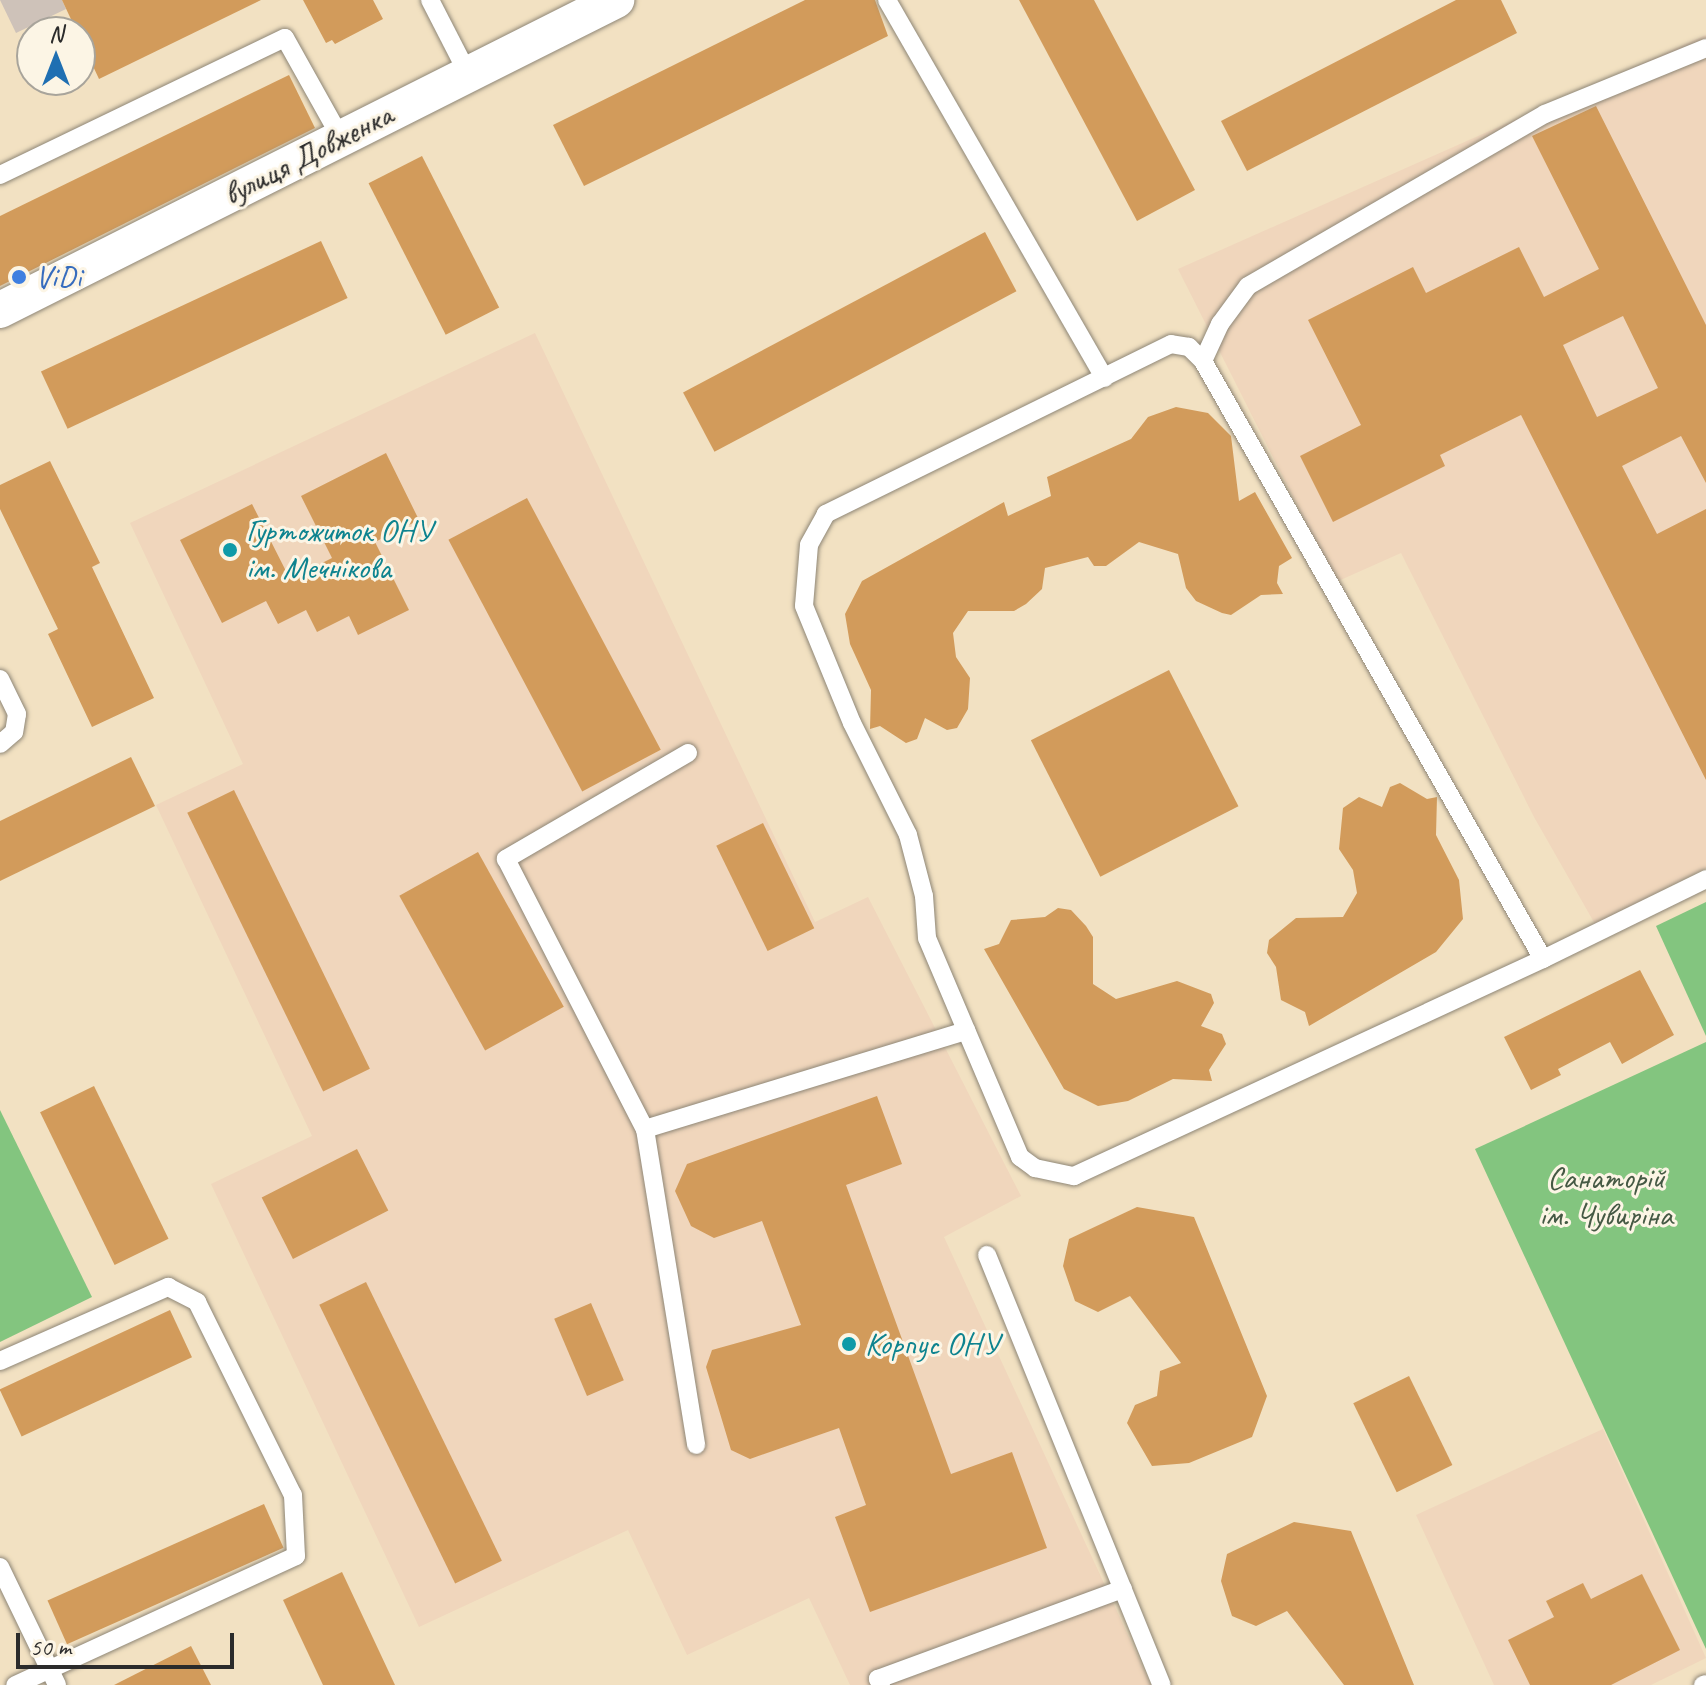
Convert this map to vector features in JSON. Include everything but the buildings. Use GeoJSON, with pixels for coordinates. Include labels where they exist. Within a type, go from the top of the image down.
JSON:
{"type":"FeatureCollection","features":[{"type":"Feature","properties":{"kind":"street","name":"вулиця Довженка"},"geometry":{"type":"LineString","coordinates":[[0,310],[616,0]]}},
{"type":"Feature","properties":{"kind":"lane"},"geometry":{"type":"LineString","coordinates":[[430,0],[468,74]]}},
{"type":"Feature","properties":{"kind":"lane"},"geometry":{"type":"LineString","coordinates":[[887,0],[1104,378]]}},
{"type":"Feature","properties":{"kind":"lane"},"geometry":{"type":"LineString","coordinates":[[0,175],[285,38],[341,138]]}},
{"type":"Feature","properties":{"kind":"lane"},"geometry":{"type":"LineString","coordinates":[[1203,361],[1220,324],[1248,286],[1545,114],[1706,48]]}},
{"type":"Feature","properties":{"kind":"lane"},"geometry":{"type":"LineString","coordinates":[[1543,959],[1203,361],[1189,347],[1171,344],[826,514],[809,545],[804,606],[852,723],[908,835],[924,896],[927,938],[1020,1157],[1035,1168],[1074,1176],[1543,959],[1706,879]]}},
{"type":"Feature","properties":{"kind":"lane"},"geometry":{"type":"LineString","coordinates":[[0,679],[17,714],[14,732],[0,744]]}},
{"type":"Feature","properties":{"kind":"lane"},"geometry":{"type":"LineString","coordinates":[[688,753],[506,859],[645,1129],[696,1445]]}},
{"type":"Feature","properties":{"kind":"lane"},"geometry":{"type":"LineString","coordinates":[[645,1129],[966,1031]]}},
{"type":"Feature","properties":{"kind":"lane"},"geometry":{"type":"LineString","coordinates":[[987,1255],[1162,1685]]}},
{"type":"Feature","properties":{"kind":"lane"},"geometry":{"type":"LineString","coordinates":[[0,1361],[168,1287],[197,1302],[293,1495],[296,1556],[15,1685]]}},
{"type":"Feature","properties":{"kind":"lane"},"geometry":{"type":"LineString","coordinates":[[0,1567],[57,1685]]}},
{"type":"Feature","properties":{"kind":"lane"},"geometry":{"type":"LineString","coordinates":[[881,1685],[878,1679],[1123,1589]]}},
{"type":"Feature","properties":{"kind":"shaded area"},"geometry":{"type":"Polygon","coordinates":[[[0,0],[62,0],[66,9],[51,16],[16,16],[16,33],[0,0]]]}},
{"type":"Feature","properties":{"kind":"shaded area"},"geometry":{"type":"Polygon","coordinates":[[[1706,35],[1706,868],[1595,924],[1534,817],[1401,553],[1336,582],[1178,269],[1706,35]]]}},
{"type":"Feature","properties":{"kind":"shaded area"},"geometry":{"type":"Polygon","coordinates":[[[535,333],[815,922],[868,897],[1021,1196],[944,1237],[1151,1685],[850,1685],[809,1598],[687,1655],[628,1530],[419,1627],[211,1184],[312,1136],[156,805],[243,764],[130,523],[535,333]]]}},
{"type":"Feature","properties":{"kind":"shaded area"},"geometry":{"type":"Polygon","coordinates":[[[1603,1429],[1706,1658],[1651,1685],[1494,1685],[1416,1515],[1603,1429]]]}},
{"type":"Feature","properties":{"kind":"green space"},"geometry":{"type":"Polygon","coordinates":[[[1706,902],[1706,1036],[1656,926],[1706,902]]]}},
{"type":"Feature","properties":{"kind":"green space","name":"Санаторій ім. Чувиріна"},"geometry":{"type":"Polygon","coordinates":[[[1706,1042],[1706,1649],[1475,1149],[1706,1042]]]}},
{"type":"Feature","properties":{"kind":"green space"},"geometry":{"type":"Polygon","coordinates":[[[0,1110],[92,1297],[0,1342],[0,1110]]]}},
{"type":"Feature","properties":{"kind":"place","name":"ViDi"},"geometry":{"type":"Point","coordinates":[19,277]}},
{"type":"Feature","properties":{"kind":"place","name":"Гуртожиток ОНУ ім. Мечнікова"},"geometry":{"type":"Point","coordinates":[230,550]}},
{"type":"Feature","properties":{"kind":"place","name":"Корпус ОНУ"},"geometry":{"type":"Point","coordinates":[849,1344]}}]}
